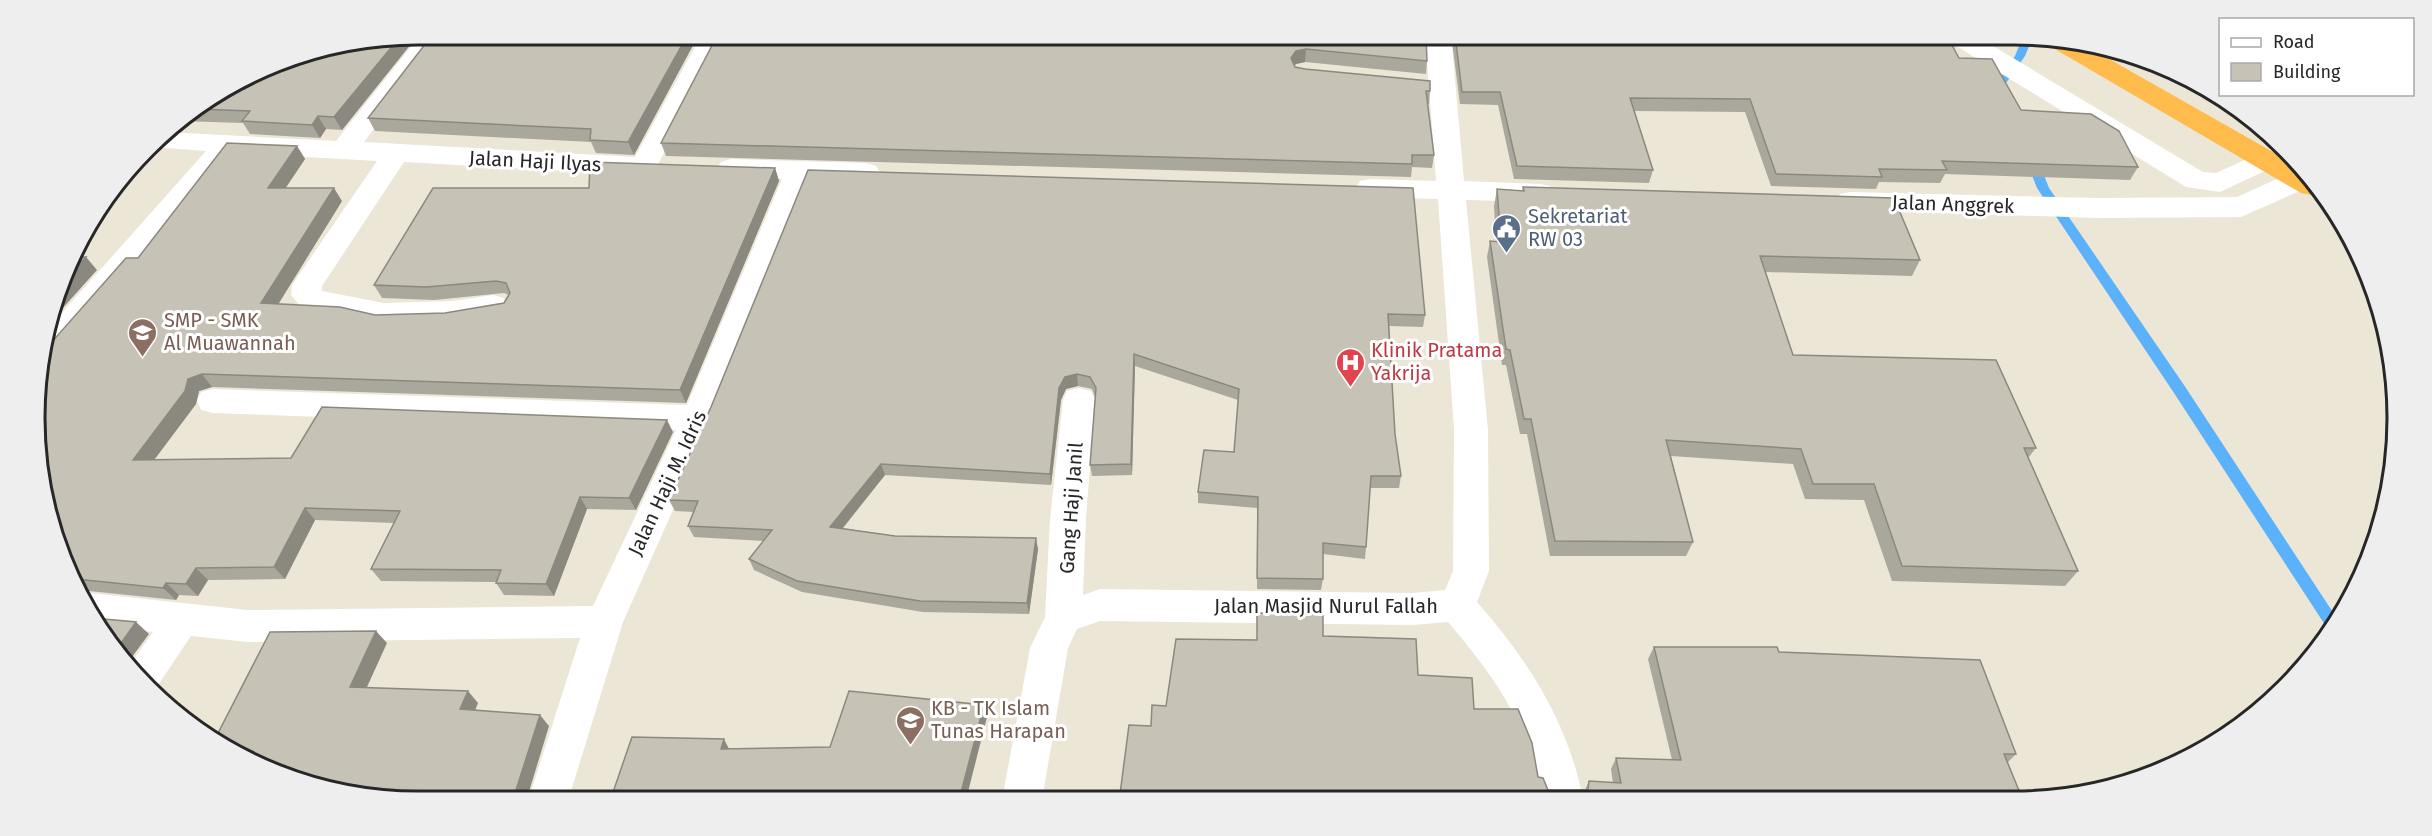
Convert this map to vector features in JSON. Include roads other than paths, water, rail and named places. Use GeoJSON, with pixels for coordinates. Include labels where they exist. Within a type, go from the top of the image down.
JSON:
{"type":"FeatureCollection","features":[{"type":"Feature","properties":{"kind":"highway"},"geometry":{"type":"LineString","coordinates":[[2074,50],[2301,180]]}},
{"type":"Feature","properties":{"kind":"street"},"geometry":{"type":"LineString","coordinates":[[343,150],[426,45]]}},
{"type":"Feature","properties":{"kind":"street","name":"Jalan Haji Ilyas"},"geometry":{"type":"LineString","coordinates":[[169,141],[656,166],[710,45]]}},
{"type":"Feature","properties":{"kind":"street","name":"Jalan Masjid Nurul Fallah"},"geometry":{"type":"LineString","coordinates":[[1064,617],[1100,605],[1413,609],[1456,605],[1471,571],[1471,430],[1452,190],[1431,84],[1436,45]]}},
{"type":"Feature","properties":{"kind":"street"},"geometry":{"type":"LineString","coordinates":[[1972,45],[2196,180],[2220,183],[2279,155]]}},
{"type":"Feature","properties":{"kind":"street"},"geometry":{"type":"LineString","coordinates":[[52,344],[229,143]]}},
{"type":"Feature","properties":{"kind":"street"},"geometry":{"type":"LineString","coordinates":[[396,154],[308,285],[306,295],[314,300],[384,314],[452,312],[500,305]]}},
{"type":"Feature","properties":{"kind":"street"},"geometry":{"type":"LineString","coordinates":[[704,168],[896,173]]}},
{"type":"Feature","properties":{"kind":"street","name":"Jalan Haji M. Idris"},"geometry":{"type":"LineString","coordinates":[[551,791],[604,622],[698,418],[800,170]]}},
{"type":"Feature","properties":{"kind":"street","name":"Jalan Anggrek"},"geometry":{"type":"LineString","coordinates":[[1822,200],[2098,208],[2241,207],[2300,180]]}},
{"type":"Feature","properties":{"kind":"street"},"geometry":{"type":"LineString","coordinates":[[1339,187],[1572,193]]}},
{"type":"Feature","properties":{"kind":"street","name":"Gang Haji Janil"},"geometry":{"type":"LineString","coordinates":[[1064,617],[1068,519],[1079,400]]}},
{"type":"Feature","properties":{"kind":"street"},"geometry":{"type":"LineString","coordinates":[[213,401],[698,418]]}},
{"type":"Feature","properties":{"kind":"street"},"geometry":{"type":"LineString","coordinates":[[1456,605],[1494,648],[1534,708],[1557,765],[1562,791]]}},
{"type":"Feature","properties":{"kind":"street"},"geometry":{"type":"LineString","coordinates":[[99,610],[248,626],[604,622]]}},
{"type":"Feature","properties":{"kind":"street"},"geometry":{"type":"LineString","coordinates":[[1024,791],[1049,648],[1064,617]]}},
{"type":"Feature","properties":{"kind":"street"},"geometry":{"type":"LineString","coordinates":[[146,673],[182,619]]}},
{"type":"Feature","properties":{"kind":"waterway"},"geometry":{"type":"LineString","coordinates":[[2005,94],[2001,83],[2020,56],[2024,45]]}},
{"type":"Feature","properties":{"kind":"waterway"},"geometry":{"type":"LineString","coordinates":[[2032,160],[2043,188],[2179,389],[2328,618]]}},
{"type":"Feature","properties":{"kind":"place","name":"Sekretariat RW 03"},"geometry":{"type":"Point","coordinates":[1507,254]}},
{"type":"Feature","properties":{"kind":"place","name":"SMP - SMK Al Muawannah"},"geometry":{"type":"Point","coordinates":[143,358]}},
{"type":"Feature","properties":{"kind":"place","name":"Klinik Pratama Yakrija"},"geometry":{"type":"Point","coordinates":[1350,388]}},
{"type":"Feature","properties":{"kind":"place","name":"KB - TK Islam Tunas Harapan"},"geometry":{"type":"Point","coordinates":[910,746]}}]}
